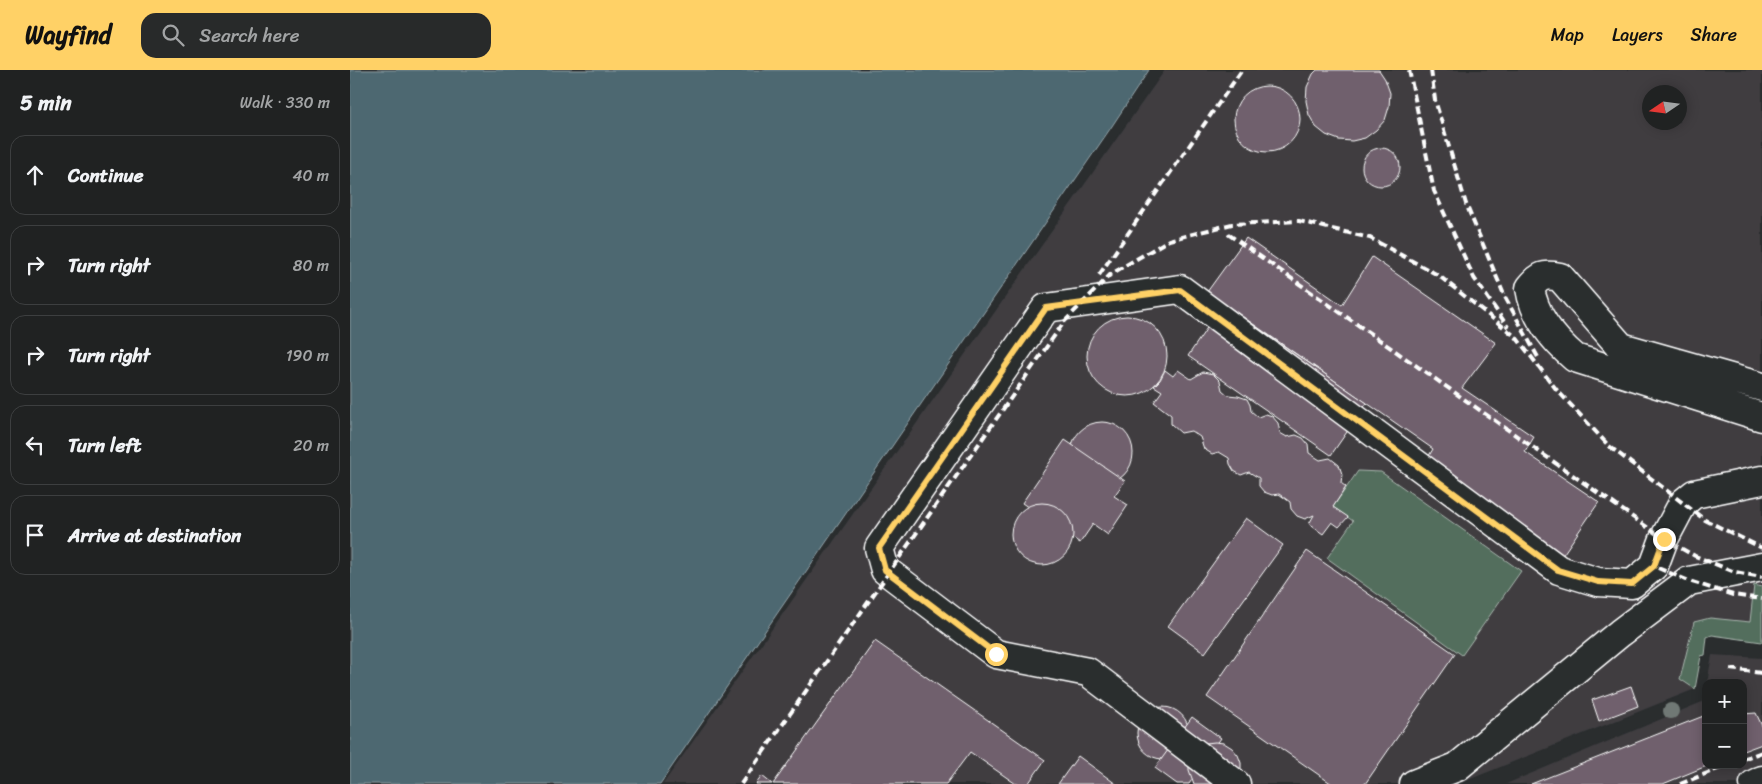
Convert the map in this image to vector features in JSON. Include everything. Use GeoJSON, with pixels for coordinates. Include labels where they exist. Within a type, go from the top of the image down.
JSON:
{"type":"FeatureCollection","features":[{"type":"Feature","properties":{"kind":"lane"},"geometry":{"type":"LineString","coordinates":[[1762,387],[1620,347],[1560,277],[1549,275],[1538,278],[1530,288],[1531,297],[1549,331],[1561,346],[1575,358],[1762,417]]}},
{"type":"Feature","properties":{"kind":"lane"},"geometry":{"type":"LineString","coordinates":[[1236,784],[1088,672],[996,654],[885,570],[879,548],[1046,308],[1180,290],[1558,570],[1598,582],[1632,584],[1654,566],[1664,539],[1683,503],[1694,494],[1762,480]]}},
{"type":"Feature","properties":{"kind":"lane"},"geometry":{"type":"LineString","coordinates":[[1414,784],[1457,768],[1620,633],[1689,581],[1762,568]]}},
{"type":"Feature","properties":{"kind":"lane"},"geometry":{"type":"LineString","coordinates":[[1754,784],[1762,780]]}},
{"type":"Feature","properties":{"kind":"shaded area"},"geometry":{"type":"Polygon","coordinates":[[[1165,70],[1762,70],[1762,642],[1712,635],[1707,637],[1705,655],[1701,656],[1695,689],[1458,784],[663,784],[1165,70]]]}},
{"type":"Feature","properties":{"kind":"shaded area"},"geometry":{"type":"Polygon","coordinates":[[[1712,655],[1762,658],[1762,784],[1506,784],[1702,702],[1702,769],[1747,769],[1747,679],[1708,679],[1712,655]]]}},
{"type":"Feature","properties":{"kind":"green space"},"geometry":{"type":"Polygon","coordinates":[[[1358,471],[1381,472],[1521,571],[1462,655],[1327,558],[1353,521],[1333,507],[1358,471]]]}},
{"type":"Feature","properties":{"kind":"green space"},"geometry":{"type":"Polygon","coordinates":[[[1754,585],[1762,587],[1762,642],[1712,635],[1707,637],[1705,655],[1701,656],[1695,689],[1680,679],[1694,622],[1710,618],[1750,622],[1754,585]]]}},
{"type":"Feature","properties":{"kind":"water"},"geometry":{"type":"Polygon","coordinates":[[[350,70],[1149,70],[660,784],[350,784],[350,70]]]}},
{"type":"Feature","properties":{"kind":"building"},"geometry":{"type":"Polygon","coordinates":[[[1317,70],[1379,70],[1385,79],[1390,93],[1389,107],[1385,120],[1365,138],[1352,141],[1339,140],[1326,135],[1316,127],[1309,115],[1306,101],[1307,87],[1317,70]]]}},
{"type":"Feature","properties":{"kind":"building"},"geometry":{"type":"Polygon","coordinates":[[[1273,86],[1291,95],[1298,106],[1300,119],[1298,132],[1291,143],[1280,150],[1261,152],[1243,143],[1236,132],[1234,113],[1243,95],[1254,88],[1273,86]]]}},
{"type":"Feature","properties":{"kind":"building"},"geometry":{"type":"Polygon","coordinates":[[[1381,148],[1394,154],[1400,167],[1394,180],[1381,186],[1368,180],[1362,167],[1368,154],[1381,148]]]}},
{"type":"Feature","properties":{"kind":"building"},"geometry":{"type":"Polygon","coordinates":[[[1246,238],[1342,305],[1372,257],[1496,343],[1462,388],[1534,437],[1525,452],[1599,502],[1562,556],[1427,459],[1433,449],[1207,292],[1246,238]]]}},
{"type":"Feature","properties":{"kind":"building"},"geometry":{"type":"Polygon","coordinates":[[[1223,304],[1367,403],[1331,455],[1188,356],[1223,304]]]}},
{"type":"Feature","properties":{"kind":"building"},"geometry":{"type":"Polygon","coordinates":[[[1127,316],[1142,319],[1155,328],[1164,341],[1167,356],[1164,371],[1155,384],[1142,393],[1127,396],[1112,393],[1099,384],[1090,371],[1087,356],[1090,341],[1099,328],[1112,319],[1127,316]]]}},
{"type":"Feature","properties":{"kind":"building"},"geometry":{"type":"Polygon","coordinates":[[[1165,370],[1173,376],[1178,370],[1191,379],[1203,372],[1213,374],[1220,381],[1222,390],[1228,395],[1247,399],[1251,411],[1258,417],[1266,414],[1272,416],[1278,423],[1280,433],[1287,437],[1296,435],[1303,438],[1308,444],[1309,453],[1320,460],[1330,458],[1339,465],[1342,474],[1341,483],[1346,487],[1333,507],[1348,517],[1339,527],[1332,522],[1323,534],[1309,524],[1314,515],[1305,519],[1297,516],[1291,509],[1290,502],[1279,494],[1272,495],[1264,492],[1259,486],[1259,478],[1249,472],[1241,475],[1234,471],[1229,458],[1219,452],[1212,454],[1204,449],[1200,437],[1191,431],[1181,433],[1171,424],[1171,415],[1154,402],[1162,391],[1154,386],[1160,380],[1165,370]]]}},
{"type":"Feature","properties":{"kind":"building"},"geometry":{"type":"Polygon","coordinates":[[[1096,422],[1108,422],[1124,431],[1131,441],[1133,453],[1131,465],[1124,475],[1108,484],[1096,484],[1085,479],[1076,470],[1071,459],[1071,447],[1076,436],[1085,427],[1096,422]]]}},
{"type":"Feature","properties":{"kind":"building"},"geometry":{"type":"Polygon","coordinates":[[[1065,440],[1125,481],[1114,496],[1128,505],[1108,535],[1093,524],[1080,543],[1022,503],[1065,440]]]}},
{"type":"Feature","properties":{"kind":"building"},"geometry":{"type":"Polygon","coordinates":[[[1036,503],[1048,503],[1064,512],[1071,522],[1073,534],[1071,546],[1064,556],[1048,565],[1036,565],[1025,560],[1016,551],[1011,540],[1011,528],[1016,517],[1025,508],[1036,503]]]}},
{"type":"Feature","properties":{"kind":"building"},"geometry":{"type":"Polygon","coordinates":[[[1246,518],[1283,545],[1205,653],[1168,626],[1246,518]]]}},
{"type":"Feature","properties":{"kind":"building"},"geometry":{"type":"Polygon","coordinates":[[[1307,551],[1455,654],[1365,784],[1332,784],[1207,697],[1307,551]]]}},
{"type":"Feature","properties":{"kind":"building"},"geometry":{"type":"Polygon","coordinates":[[[875,641],[1045,760],[1028,784],[1016,784],[970,752],[946,784],[773,784],[875,641]]]}},
{"type":"Feature","properties":{"kind":"building"},"geometry":{"type":"Polygon","coordinates":[[[1631,686],[1638,706],[1599,721],[1592,700],[1631,686]]]}},
{"type":"Feature","properties":{"kind":"building"},"geometry":{"type":"Polygon","coordinates":[[[1158,707],[1168,707],[1177,711],[1185,719],[1189,733],[1185,747],[1177,755],[1168,759],[1158,759],[1149,755],[1141,747],[1137,738],[1137,728],[1141,719],[1149,711],[1158,707]]]}},
{"type":"Feature","properties":{"kind":"building"},"geometry":{"type":"Polygon","coordinates":[[[1756,713],[1762,726],[1762,744],[1747,750],[1747,724],[1747,714],[1756,713]]]}},
{"type":"Feature","properties":{"kind":"building"},"geometry":{"type":"Polygon","coordinates":[[[1192,717],[1221,738],[1189,784],[1177,784],[1155,768],[1192,717]]]}},
{"type":"Feature","properties":{"kind":"building"},"geometry":{"type":"Polygon","coordinates":[[[1702,717],[1702,768],[1663,784],[1531,784],[1702,717]]]}},
{"type":"Feature","properties":{"kind":"building"},"geometry":{"type":"Polygon","coordinates":[[[1206,743],[1224,743],[1238,755],[1241,763],[1241,772],[1236,784],[1194,784],[1189,770],[1189,762],[1199,747],[1206,743]]]}},
{"type":"Feature","properties":{"kind":"building"},"geometry":{"type":"Polygon","coordinates":[[[1078,756],[1116,784],[1058,784],[1078,756]]]}},
{"type":"Feature","properties":{"kind":"building"},"geometry":{"type":"Polygon","coordinates":[[[762,776],[772,784],[756,784],[762,776]]]}},
{"type":"Feature","properties":{"kind":"railway"},"geometry":{"type":"LineString","coordinates":[[1099,275],[1242,70]]}},
{"type":"Feature","properties":{"kind":"railway"},"geometry":{"type":"LineString","coordinates":[[1409,70],[1434,191],[1474,278],[1508,327]]}},
{"type":"Feature","properties":{"kind":"railway"},"geometry":{"type":"LineString","coordinates":[[1431,70],[1435,100],[1466,204],[1505,297],[1539,359]]}},
{"type":"Feature","properties":{"kind":"railway"},"geometry":{"type":"LineString","coordinates":[[741,784],[1064,322],[1111,274],[1169,240],[1232,224],[1299,221],[1370,238],[1438,275],[1516,337],[1556,389],[1609,446],[1705,520],[1762,548]]}},
{"type":"Feature","properties":{"kind":"railway"},"geometry":{"type":"LineString","coordinates":[[1228,234],[1664,539],[1695,556],[1735,572],[1762,577]]}},
{"type":"Feature","properties":{"kind":"railway"},"geometry":{"type":"LineString","coordinates":[[1658,568],[1689,581],[1733,595],[1762,599]]}},
{"type":"Feature","properties":{"kind":"railway"},"geometry":{"type":"LineString","coordinates":[[1730,669],[1762,673]]}},
{"type":"Feature","properties":{"kind":"railway"},"geometry":{"type":"LineString","coordinates":[[1747,758],[1762,752]]}},
{"type":"Feature","properties":{"kind":"railway"},"geometry":{"type":"LineString","coordinates":[[1680,784],[1718,769]]}},
{"type":"Feature","properties":{"kind":"route"},"geometry":{"type":"LineString","coordinates":[[996,654],[885,570],[879,548],[1046,308],[1180,290],[1558,570],[1598,582],[1632,584],[1654,566],[1664,539]]}}]}
